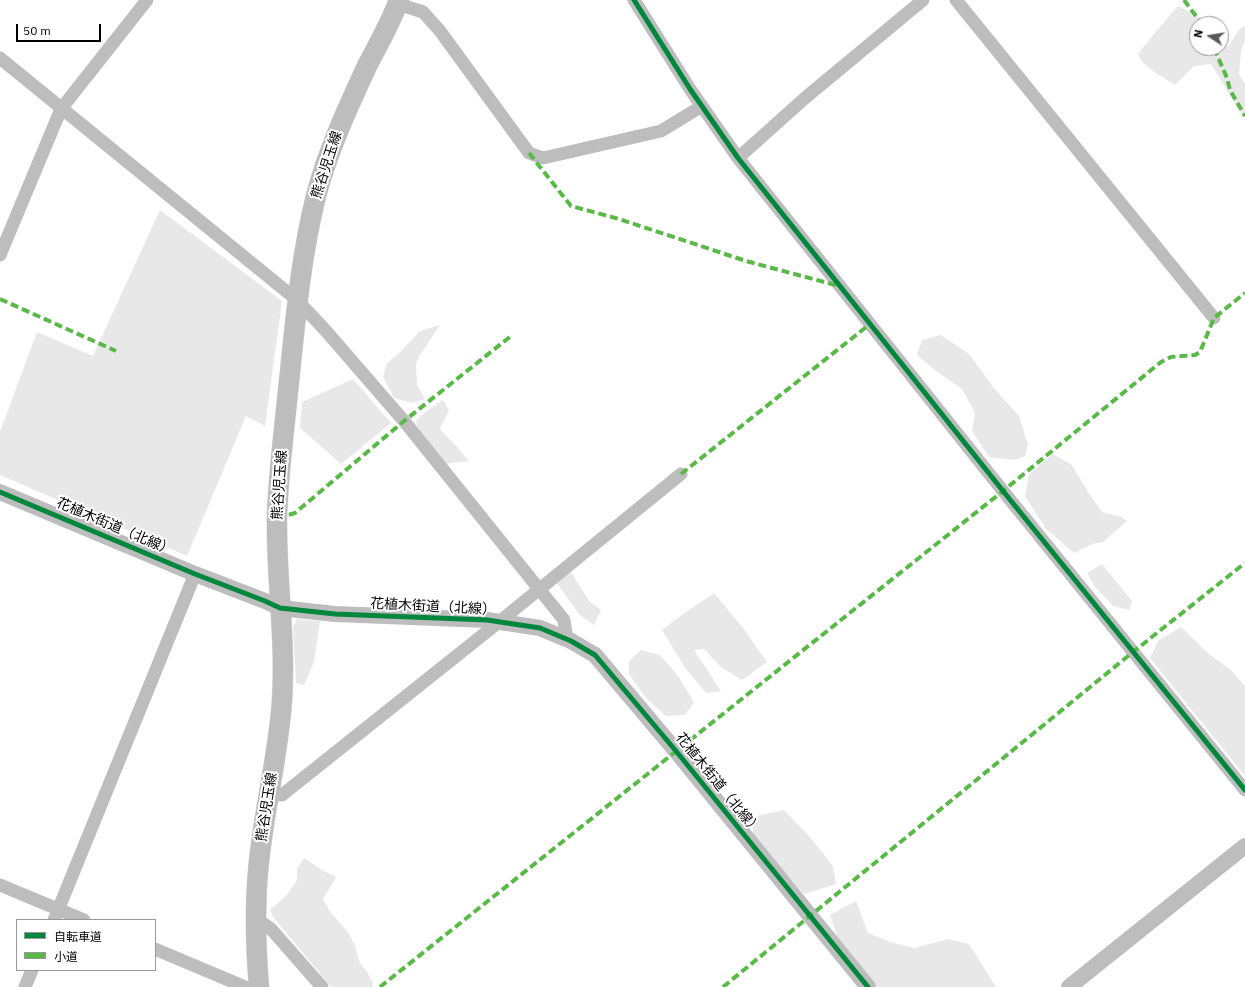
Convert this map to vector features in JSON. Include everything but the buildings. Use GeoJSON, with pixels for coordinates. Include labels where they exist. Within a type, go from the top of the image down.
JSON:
{"type":"FeatureCollection","features":[{"type":"Feature","properties":{"kind":"main road","name":"熊谷児玉線"},"geometry":{"type":"LineString","coordinates":[[259,987],[256,955],[257,878],[278,741],[282,702],[284,652],[278,570],[278,502],[297,300],[307,235],[317,192],[328,158],[344,115],[398,2]]}},
{"type":"Feature","properties":{"kind":"street"},"geometry":{"type":"LineString","coordinates":[[0,255],[61,109],[147,0]]}},
{"type":"Feature","properties":{"kind":"street"},"geometry":{"type":"LineString","coordinates":[[634,0],[702,106],[738,158],[1003,491],[1245,790]]}},
{"type":"Feature","properties":{"kind":"street"},"geometry":{"type":"LineString","coordinates":[[738,158],[805,98],[923,0]]}},
{"type":"Feature","properties":{"kind":"street"},"geometry":{"type":"LineString","coordinates":[[956,0],[1214,318]]}},
{"type":"Feature","properties":{"kind":"street"},"geometry":{"type":"LineString","coordinates":[[398,2],[423,12],[440,31],[528,153],[543,158],[661,131],[702,106]]}},
{"type":"Feature","properties":{"kind":"street"},"geometry":{"type":"LineString","coordinates":[[0,58],[297,300],[404,421],[538,590],[564,620],[567,640]]}},
{"type":"Feature","properties":{"kind":"street"},"geometry":{"type":"LineString","coordinates":[[269,794],[282,795],[499,622],[681,474]]}},
{"type":"Feature","properties":{"kind":"street","name":"花植木街道（北線）"},"geometry":{"type":"LineString","coordinates":[[0,492],[280,608],[335,614],[479,620],[540,628],[595,655],[676,751],[868,987]]}},
{"type":"Feature","properties":{"kind":"street"},"geometry":{"type":"LineString","coordinates":[[56,915],[195,574]]}},
{"type":"Feature","properties":{"kind":"street"},"geometry":{"type":"LineString","coordinates":[[1069,987],[1245,846]]}},
{"type":"Feature","properties":{"kind":"street"},"geometry":{"type":"LineString","coordinates":[[0,884],[56,915],[78,919]]}},
{"type":"Feature","properties":{"kind":"street"},"geometry":{"type":"LineString","coordinates":[[256,923],[264,924],[271,929],[322,987]]}},
{"type":"Feature","properties":{"kind":"street"},"geometry":{"type":"LineString","coordinates":[[156,950],[245,987]]}},
{"type":"Feature","properties":{"kind":"street"},"geometry":{"type":"LineString","coordinates":[[25,987],[32,971]]}},
{"type":"Feature","properties":{"kind":"shaded area"},"geometry":{"type":"Polygon","coordinates":[[[1178,6],[1197,16],[1189,16],[1189,56],[1229,56],[1229,45],[1240,28],[1245,26],[1245,40],[1241,51],[1239,74],[1245,84],[1245,117],[1211,64],[1194,66],[1175,85],[1142,62],[1138,54],[1178,6]]]}},
{"type":"Feature","properties":{"kind":"shaded area"},"geometry":{"type":"Polygon","coordinates":[[[160,210],[282,301],[265,426],[246,416],[187,556],[0,475],[0,432],[37,332],[93,356],[160,210]]]}},
{"type":"Feature","properties":{"kind":"shaded area"},"geometry":{"type":"Polygon","coordinates":[[[440,325],[420,355],[416,364],[417,385],[425,399],[412,403],[394,398],[383,377],[387,363],[420,331],[440,325]]]}},
{"type":"Feature","properties":{"kind":"shaded area"},"geometry":{"type":"Polygon","coordinates":[[[941,335],[969,354],[993,387],[1019,416],[1028,445],[1025,456],[1014,460],[989,457],[972,431],[975,413],[962,389],[936,371],[917,355],[922,340],[941,335]]]}},
{"type":"Feature","properties":{"kind":"shaded area"},"geometry":{"type":"Polygon","coordinates":[[[353,379],[391,423],[341,464],[300,428],[302,402],[353,379]]]}},
{"type":"Feature","properties":{"kind":"shaded area"},"geometry":{"type":"Polygon","coordinates":[[[443,400],[449,410],[440,429],[469,461],[445,464],[419,432],[416,421],[424,413],[443,400]]]}},
{"type":"Feature","properties":{"kind":"shaded area"},"geometry":{"type":"Polygon","coordinates":[[[1053,454],[1072,465],[1102,512],[1121,517],[1127,521],[1103,542],[1093,544],[1074,553],[1046,529],[1025,496],[1029,474],[1053,454]]]}},
{"type":"Feature","properties":{"kind":"shaded area"},"geometry":{"type":"Polygon","coordinates":[[[1102,564],[1132,601],[1130,610],[1113,606],[1095,587],[1087,573],[1102,564]]]}},
{"type":"Feature","properties":{"kind":"shaded area"},"geometry":{"type":"Polygon","coordinates":[[[571,572],[589,601],[601,610],[594,625],[580,615],[556,582],[571,572]]]}},
{"type":"Feature","properties":{"kind":"shaded area"},"geometry":{"type":"Polygon","coordinates":[[[714,593],[743,628],[767,662],[742,680],[721,667],[704,649],[694,650],[721,691],[706,693],[686,669],[662,630],[714,593]]]}},
{"type":"Feature","properties":{"kind":"shaded area"},"geometry":{"type":"Polygon","coordinates":[[[297,619],[320,621],[314,662],[304,685],[296,683],[293,627],[297,619]]]}},
{"type":"Feature","properties":{"kind":"shaded area"},"geometry":{"type":"Polygon","coordinates":[[[1181,627],[1209,654],[1231,670],[1245,686],[1245,776],[1150,658],[1158,641],[1181,627]]]}},
{"type":"Feature","properties":{"kind":"shaded area"},"geometry":{"type":"Polygon","coordinates":[[[641,650],[660,655],[678,676],[694,702],[685,715],[666,716],[646,698],[629,674],[629,661],[641,650]]]}},
{"type":"Feature","properties":{"kind":"shaded area"},"geometry":{"type":"Polygon","coordinates":[[[784,810],[809,836],[833,866],[836,884],[804,894],[780,868],[753,834],[752,817],[784,810]]]}},
{"type":"Feature","properties":{"kind":"shaded area"},"geometry":{"type":"Polygon","coordinates":[[[304,858],[336,877],[323,899],[331,913],[347,931],[354,943],[360,963],[373,983],[372,987],[330,986],[274,918],[270,910],[287,895],[297,880],[297,869],[304,858]]]}},
{"type":"Feature","properties":{"kind":"shaded area"},"geometry":{"type":"Polygon","coordinates":[[[856,901],[868,933],[890,942],[914,948],[948,939],[969,944],[996,987],[876,987],[838,939],[830,915],[856,901]]]}},
{"type":"Feature","properties":{"kind":"marked path"},"geometry":{"type":"LineString","coordinates":[[1184,0],[1196,16]]}},
{"type":"Feature","properties":{"kind":"marked path"},"geometry":{"type":"LineString","coordinates":[[1217,56],[1227,78],[1230,90],[1245,116]]}},
{"type":"Feature","properties":{"kind":"marked path"},"geometry":{"type":"LineString","coordinates":[[529,153],[571,206],[619,219],[746,261],[839,286]]}},
{"type":"Feature","properties":{"kind":"marked path"},"geometry":{"type":"LineString","coordinates":[[380,987],[1003,491],[1161,362],[1171,357],[1195,355],[1200,352],[1214,318],[1245,293]]}},
{"type":"Feature","properties":{"kind":"marked path"},"geometry":{"type":"LineString","coordinates":[[0,299],[116,351]]}},
{"type":"Feature","properties":{"kind":"marked path"},"geometry":{"type":"LineString","coordinates":[[681,474],[870,324]]}},
{"type":"Feature","properties":{"kind":"marked path"},"geometry":{"type":"LineString","coordinates":[[277,515],[288,515],[295,513],[404,421],[511,336]]}},
{"type":"Feature","properties":{"kind":"marked path"},"geometry":{"type":"LineString","coordinates":[[723,987],[1133,652],[1245,563]]}},
{"type":"Feature","properties":{"kind":"cycle path"},"geometry":{"type":"LineString","coordinates":[[634,0],[690,89],[738,158],[1003,491],[1245,790]]}},
{"type":"Feature","properties":{"kind":"cycle path"},"geometry":{"type":"LineString","coordinates":[[0,492],[280,608],[335,614],[487,620],[540,628],[571,641],[595,655],[676,751],[868,987]]}}]}
